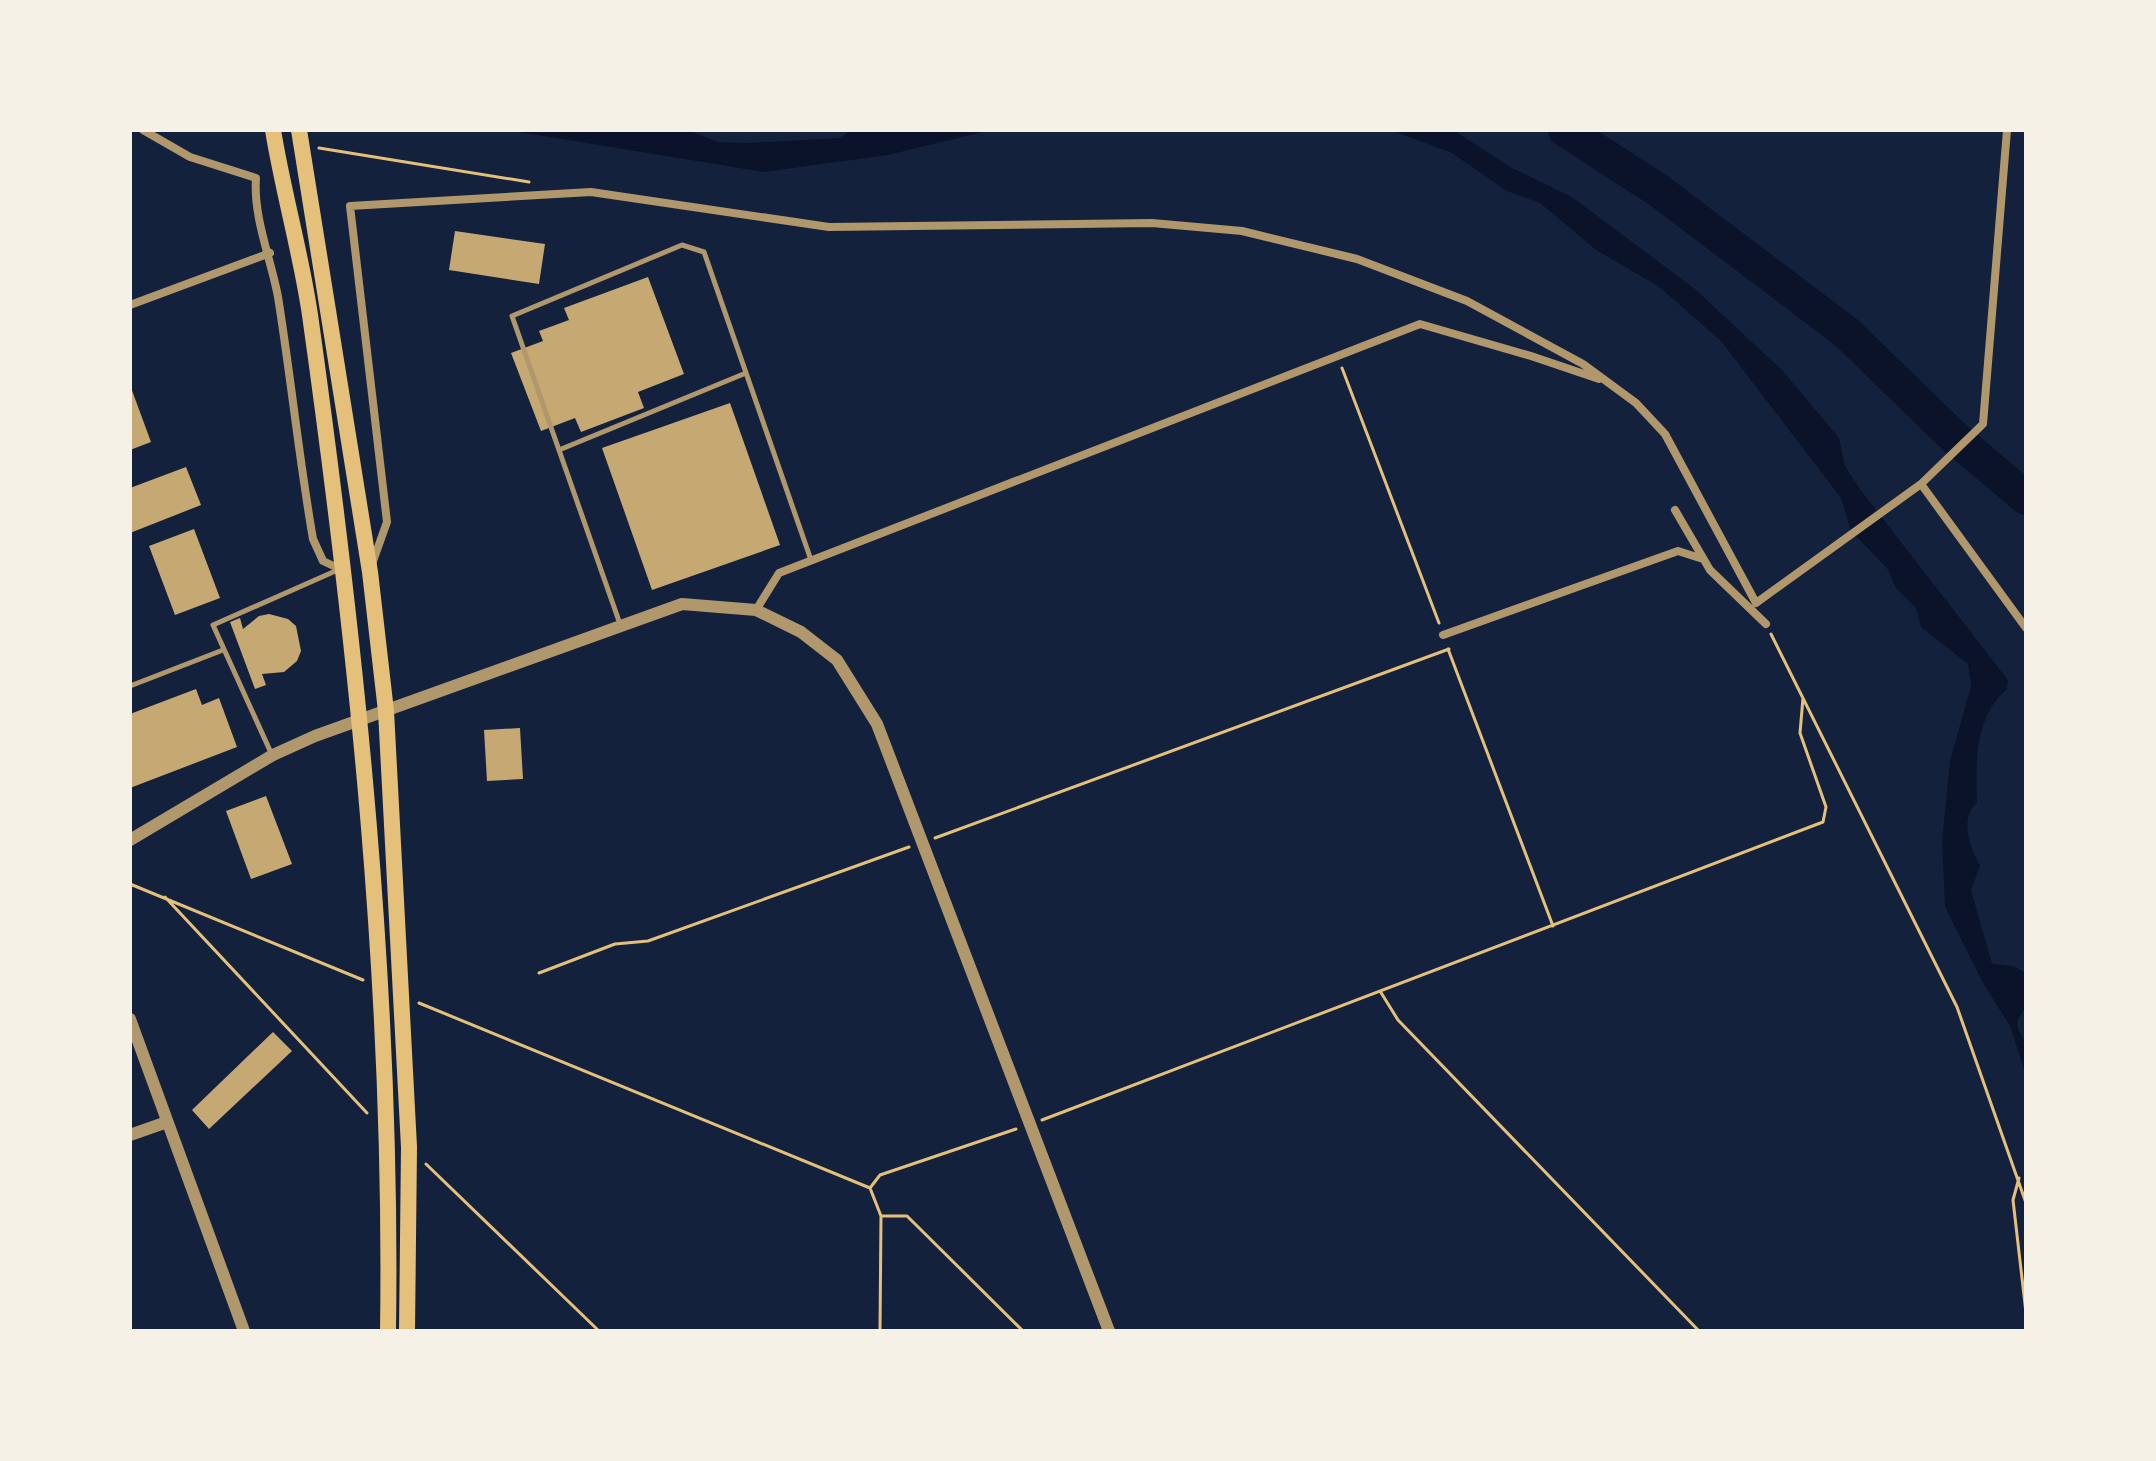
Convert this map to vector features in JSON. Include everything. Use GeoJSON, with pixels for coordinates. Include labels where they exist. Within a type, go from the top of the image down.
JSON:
{"type":"FeatureCollection","features":[{"type":"Feature","properties":{"kind":"highway"},"geometry":{"type":"LineString","coordinates":[[273,130],[309,312],[360,721],[381,988],[387,1133],[388,1331]]}},
{"type":"Feature","properties":{"kind":"highway"},"geometry":{"type":"LineString","coordinates":[[300,137],[370,572],[386,711],[404,998],[409,1147],[407,1331]]}},
{"type":"Feature","properties":{"kind":"street"},"geometry":{"type":"LineString","coordinates":[[143,130],[190,157],[256,178],[255,197],[270,253],[294,394],[313,539],[323,561],[340,569]]}},
{"type":"Feature","properties":{"kind":"street"},"geometry":{"type":"LineString","coordinates":[[370,572],[387,522],[350,206],[591,192],[829,227],[1152,223],[1242,231],[1357,259],[1467,301],[1583,364],[1636,403],[1665,434],[1756,603],[1921,484],[1983,424],[2007,130]]}},
{"type":"Feature","properties":{"kind":"street"},"geometry":{"type":"LineString","coordinates":[[130,305],[270,253]]}},
{"type":"Feature","properties":{"kind":"street"},"geometry":{"type":"LineString","coordinates":[[756,610],[779,573],[1420,324],[1608,382]]}},
{"type":"Feature","properties":{"kind":"street"},"geometry":{"type":"LineString","coordinates":[[1921,484],[2026,628]]}},
{"type":"Feature","properties":{"kind":"street"},"geometry":{"type":"LineString","coordinates":[[1675,510],[1710,570],[1766,624]]}},
{"type":"Feature","properties":{"kind":"street"},"geometry":{"type":"LineString","coordinates":[[1443,635],[1678,551],[1703,559]]}},
{"type":"Feature","properties":{"kind":"street"},"geometry":{"type":"LineString","coordinates":[[130,840],[273,755],[682,604],[756,610],[801,632],[837,660],[877,724],[1109,1331]]}},
{"type":"Feature","properties":{"kind":"street"},"geometry":{"type":"LineString","coordinates":[[130,1019],[244,1331]]}},
{"type":"Feature","properties":{"kind":"street"},"geometry":{"type":"LineString","coordinates":[[130,1135],[167,1122]]}},
{"type":"Feature","properties":{"kind":"lane"},"geometry":{"type":"LineString","coordinates":[[621,625],[512,316],[682,245],[704,252],[811,560]]}},
{"type":"Feature","properties":{"kind":"lane"},"geometry":{"type":"LineString","coordinates":[[559,450],[746,373]]}},
{"type":"Feature","properties":{"kind":"lane"},"geometry":{"type":"LineString","coordinates":[[273,755],[213,625],[340,569]]}},
{"type":"Feature","properties":{"kind":"lane"},"geometry":{"type":"LineString","coordinates":[[130,686],[223,650]]}},
{"type":"Feature","properties":{"kind":"path"},"geometry":{"type":"LineString","coordinates":[[300,137],[539,185]]}},
{"type":"Feature","properties":{"kind":"path"},"geometry":{"type":"LineString","coordinates":[[1766,624],[1957,1007],[2026,1203]]}},
{"type":"Feature","properties":{"kind":"path"},"geometry":{"type":"LineString","coordinates":[[539,973],[615,944],[648,941],[1449,649]]}},
{"type":"Feature","properties":{"kind":"path"},"geometry":{"type":"LineString","coordinates":[[870,1188],[880,1175],[1028,1125],[1823,822],[1826,807],[1800,733],[1803,698]]}},
{"type":"Feature","properties":{"kind":"path"},"geometry":{"type":"LineString","coordinates":[[130,884],[381,988]]}},
{"type":"Feature","properties":{"kind":"path"},"geometry":{"type":"LineString","coordinates":[[165,897],[387,1133]]}},
{"type":"Feature","properties":{"kind":"path"},"geometry":{"type":"LineString","coordinates":[[1380,991],[1398,1020],[1699,1331]]}},
{"type":"Feature","properties":{"kind":"path"},"geometry":{"type":"LineString","coordinates":[[404,998],[455,1016],[870,1188],[881,1216],[880,1331]]}},
{"type":"Feature","properties":{"kind":"path"},"geometry":{"type":"LineString","coordinates":[[409,1147],[599,1331]]}},
{"type":"Feature","properties":{"kind":"path"},"geometry":{"type":"LineString","coordinates":[[2019,1178],[2013,1200],[2026,1313]]}},
{"type":"Feature","properties":{"kind":"path"},"geometry":{"type":"LineString","coordinates":[[881,1216],[907,1216],[1023,1331]]}},
{"type":"Feature","properties":{"kind":"water"},"geometry":{"type":"Polygon","coordinates":[[[506,130],[688,130],[718,142],[747,143],[840,138],[851,130],[991,130],[888,155],[764,172],[506,130]]]}},
{"type":"Feature","properties":{"kind":"water"},"geometry":{"type":"Polygon","coordinates":[[[1390,130],[1453,130],[1512,168],[1572,197],[1695,289],[1782,370],[1839,438],[1845,466],[1859,488],[2008,680],[2007,689],[1988,713],[1979,741],[1977,802],[1967,825],[1980,866],[1971,890],[1992,964],[2013,966],[2026,973],[2026,1007],[2018,1019],[2018,1029],[2026,1044],[2026,1076],[2010,1026],[1983,983],[1945,907],[1942,841],[1950,761],[1971,686],[1968,664],[1921,627],[1916,608],[1896,588],[1887,568],[1851,531],[1841,498],[1721,341],[1658,286],[1596,250],[1540,203],[1507,191],[1452,153],[1390,130]]]}},
{"type":"Feature","properties":{"kind":"building"},"geometry":{"type":"Polygon","coordinates":[[[455,231],[545,244],[539,284],[449,270],[455,231]]]}},
{"type":"Feature","properties":{"kind":"building"},"geometry":{"type":"Polygon","coordinates":[[[648,277],[684,374],[638,392],[644,408],[581,432],[575,418],[541,431],[511,353],[543,341],[539,331],[569,320],[564,308],[648,277]]]}},
{"type":"Feature","properties":{"kind":"building"},"geometry":{"type":"Polygon","coordinates":[[[130,385],[151,442],[130,450],[130,385]]]}},
{"type":"Feature","properties":{"kind":"building"},"geometry":{"type":"Polygon","coordinates":[[[730,403],[780,545],[652,590],[602,448],[730,403]]]}},
{"type":"Feature","properties":{"kind":"building"},"geometry":{"type":"Polygon","coordinates":[[[186,467],[201,505],[130,533],[130,488],[186,467]]]}},
{"type":"Feature","properties":{"kind":"building"},"geometry":{"type":"Polygon","coordinates":[[[194,529],[220,598],[175,615],[149,546],[194,529]]]}},
{"type":"Feature","properties":{"kind":"building"},"geometry":{"type":"Polygon","coordinates":[[[269,614],[288,619],[296,626],[301,651],[297,661],[284,672],[262,674],[266,685],[255,689],[230,622],[240,618],[243,629],[259,616],[269,614]]]}},
{"type":"Feature","properties":{"kind":"building"},"geometry":{"type":"Polygon","coordinates":[[[196,689],[202,705],[219,698],[237,747],[130,788],[130,714],[196,689]]]}},
{"type":"Feature","properties":{"kind":"building"},"geometry":{"type":"Polygon","coordinates":[[[520,728],[523,779],[487,781],[484,730],[520,728]]]}},
{"type":"Feature","properties":{"kind":"building"},"geometry":{"type":"Polygon","coordinates":[[[266,796],[292,864],[251,879],[226,811],[266,796]]]}},
{"type":"Feature","properties":{"kind":"building"},"geometry":{"type":"Polygon","coordinates":[[[273,1032],[292,1051],[209,1129],[192,1110],[273,1032]]]}},
{"type":"Feature","properties":{"kind":"waterway"},"geometry":{"type":"LineString","coordinates":[[1565,130],[1658,190],[1847,333],[1954,437],[2026,498]]}}]}
